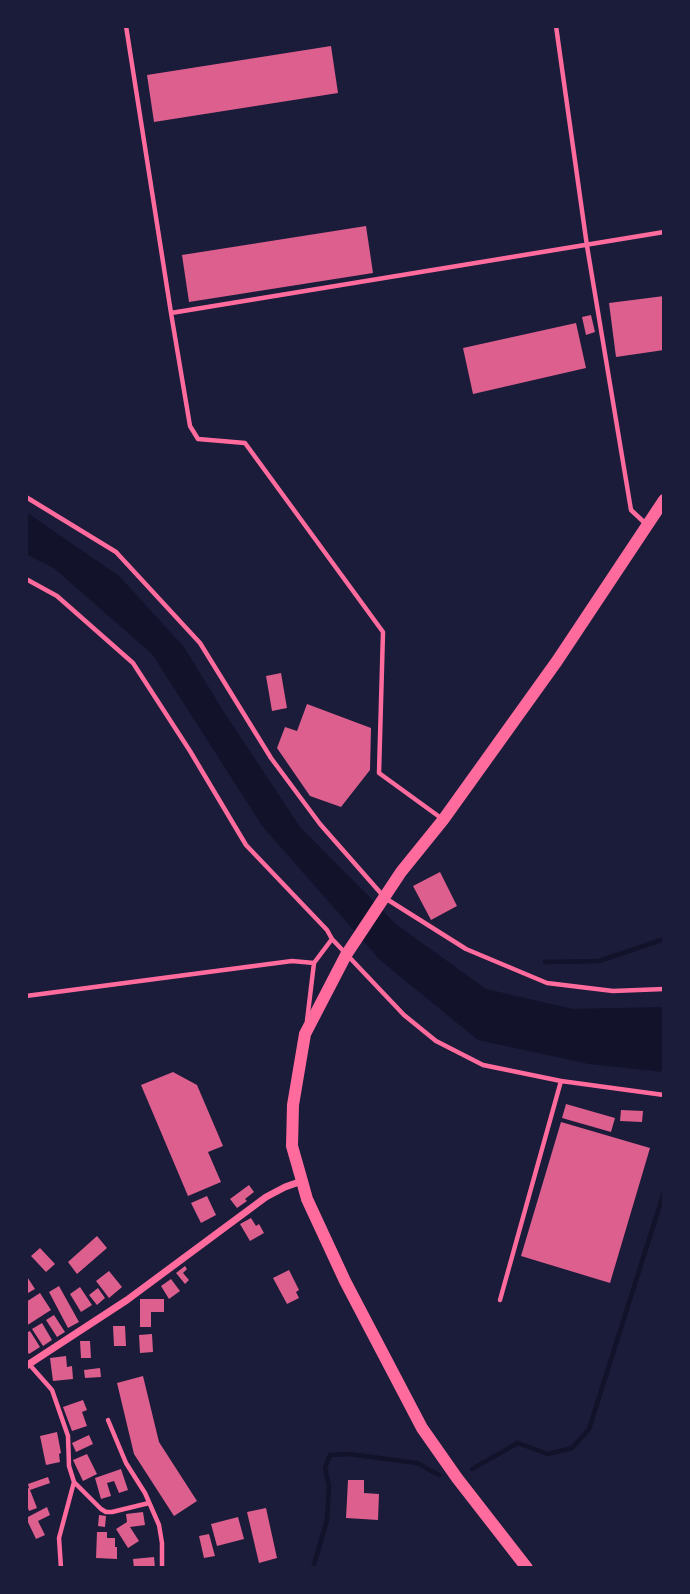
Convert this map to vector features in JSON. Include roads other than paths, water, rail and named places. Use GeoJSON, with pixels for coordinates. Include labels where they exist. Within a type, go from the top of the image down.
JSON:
{"type":"FeatureCollection","features":[{"type":"Feature","properties":{"kind":"main road"},"geometry":{"type":"LineString","coordinates":[[527,1568],[422,1429],[345,1280],[307,1199],[292,1146],[293,1105],[305,1034],[346,955],[401,872],[443,820],[557,661],[664,500]]}},
{"type":"Feature","properties":{"kind":"street"},"geometry":{"type":"LineString","coordinates":[[28,1365],[127,1300],[266,1197],[302,1181]]}},
{"type":"Feature","properties":{"kind":"lane"},"geometry":{"type":"LineString","coordinates":[[126,26],[190,426],[198,439],[245,443],[383,632],[379,773],[443,820]]}},
{"type":"Feature","properties":{"kind":"lane"},"geometry":{"type":"LineString","coordinates":[[556,26],[587,246],[631,510],[648,524]]}},
{"type":"Feature","properties":{"kind":"lane"},"geometry":{"type":"LineString","coordinates":[[171,313],[664,232]]}},
{"type":"Feature","properties":{"kind":"lane"},"geometry":{"type":"LineString","coordinates":[[26,497],[116,552],[200,643],[271,758],[320,824],[385,898],[466,949],[547,983],[613,991],[664,989]]}},
{"type":"Feature","properties":{"kind":"lane"},"geometry":{"type":"LineString","coordinates":[[26,579],[57,596],[133,663],[246,845],[404,1015],[436,1041],[483,1065],[561,1081],[664,1095]]}},
{"type":"Feature","properties":{"kind":"lane"},"geometry":{"type":"LineString","coordinates":[[305,1034],[314,963],[332,939]]}},
{"type":"Feature","properties":{"kind":"lane"},"geometry":{"type":"LineString","coordinates":[[26,996],[292,961],[314,963]]}},
{"type":"Feature","properties":{"kind":"lane"},"geometry":{"type":"LineString","coordinates":[[500,1300],[561,1081]]}},
{"type":"Feature","properties":{"kind":"lane"},"geometry":{"type":"LineString","coordinates":[[28,1365],[52,1390],[58,1405],[68,1436],[69,1466],[74,1482],[106,1512],[149,1503]]}},
{"type":"Feature","properties":{"kind":"lane"},"geometry":{"type":"LineString","coordinates":[[108,1420],[126,1463],[145,1493],[159,1525],[162,1568]]}},
{"type":"Feature","properties":{"kind":"lane"},"geometry":{"type":"LineString","coordinates":[[61,1568],[59,1538],[74,1482]]}},
{"type":"Feature","properties":{"kind":"waterway"},"geometry":{"type":"LineString","coordinates":[[545,962],[599,961],[664,939]]}},
{"type":"Feature","properties":{"kind":"waterway"},"geometry":{"type":"LineString","coordinates":[[472,1469],[518,1443],[548,1454],[572,1448],[589,1429],[664,1192]]}},
{"type":"Feature","properties":{"kind":"waterway"},"geometry":{"type":"LineString","coordinates":[[313,1568],[327,1520],[329,1486],[325,1468],[330,1455],[349,1454],[417,1463],[439,1475]]}}]}
